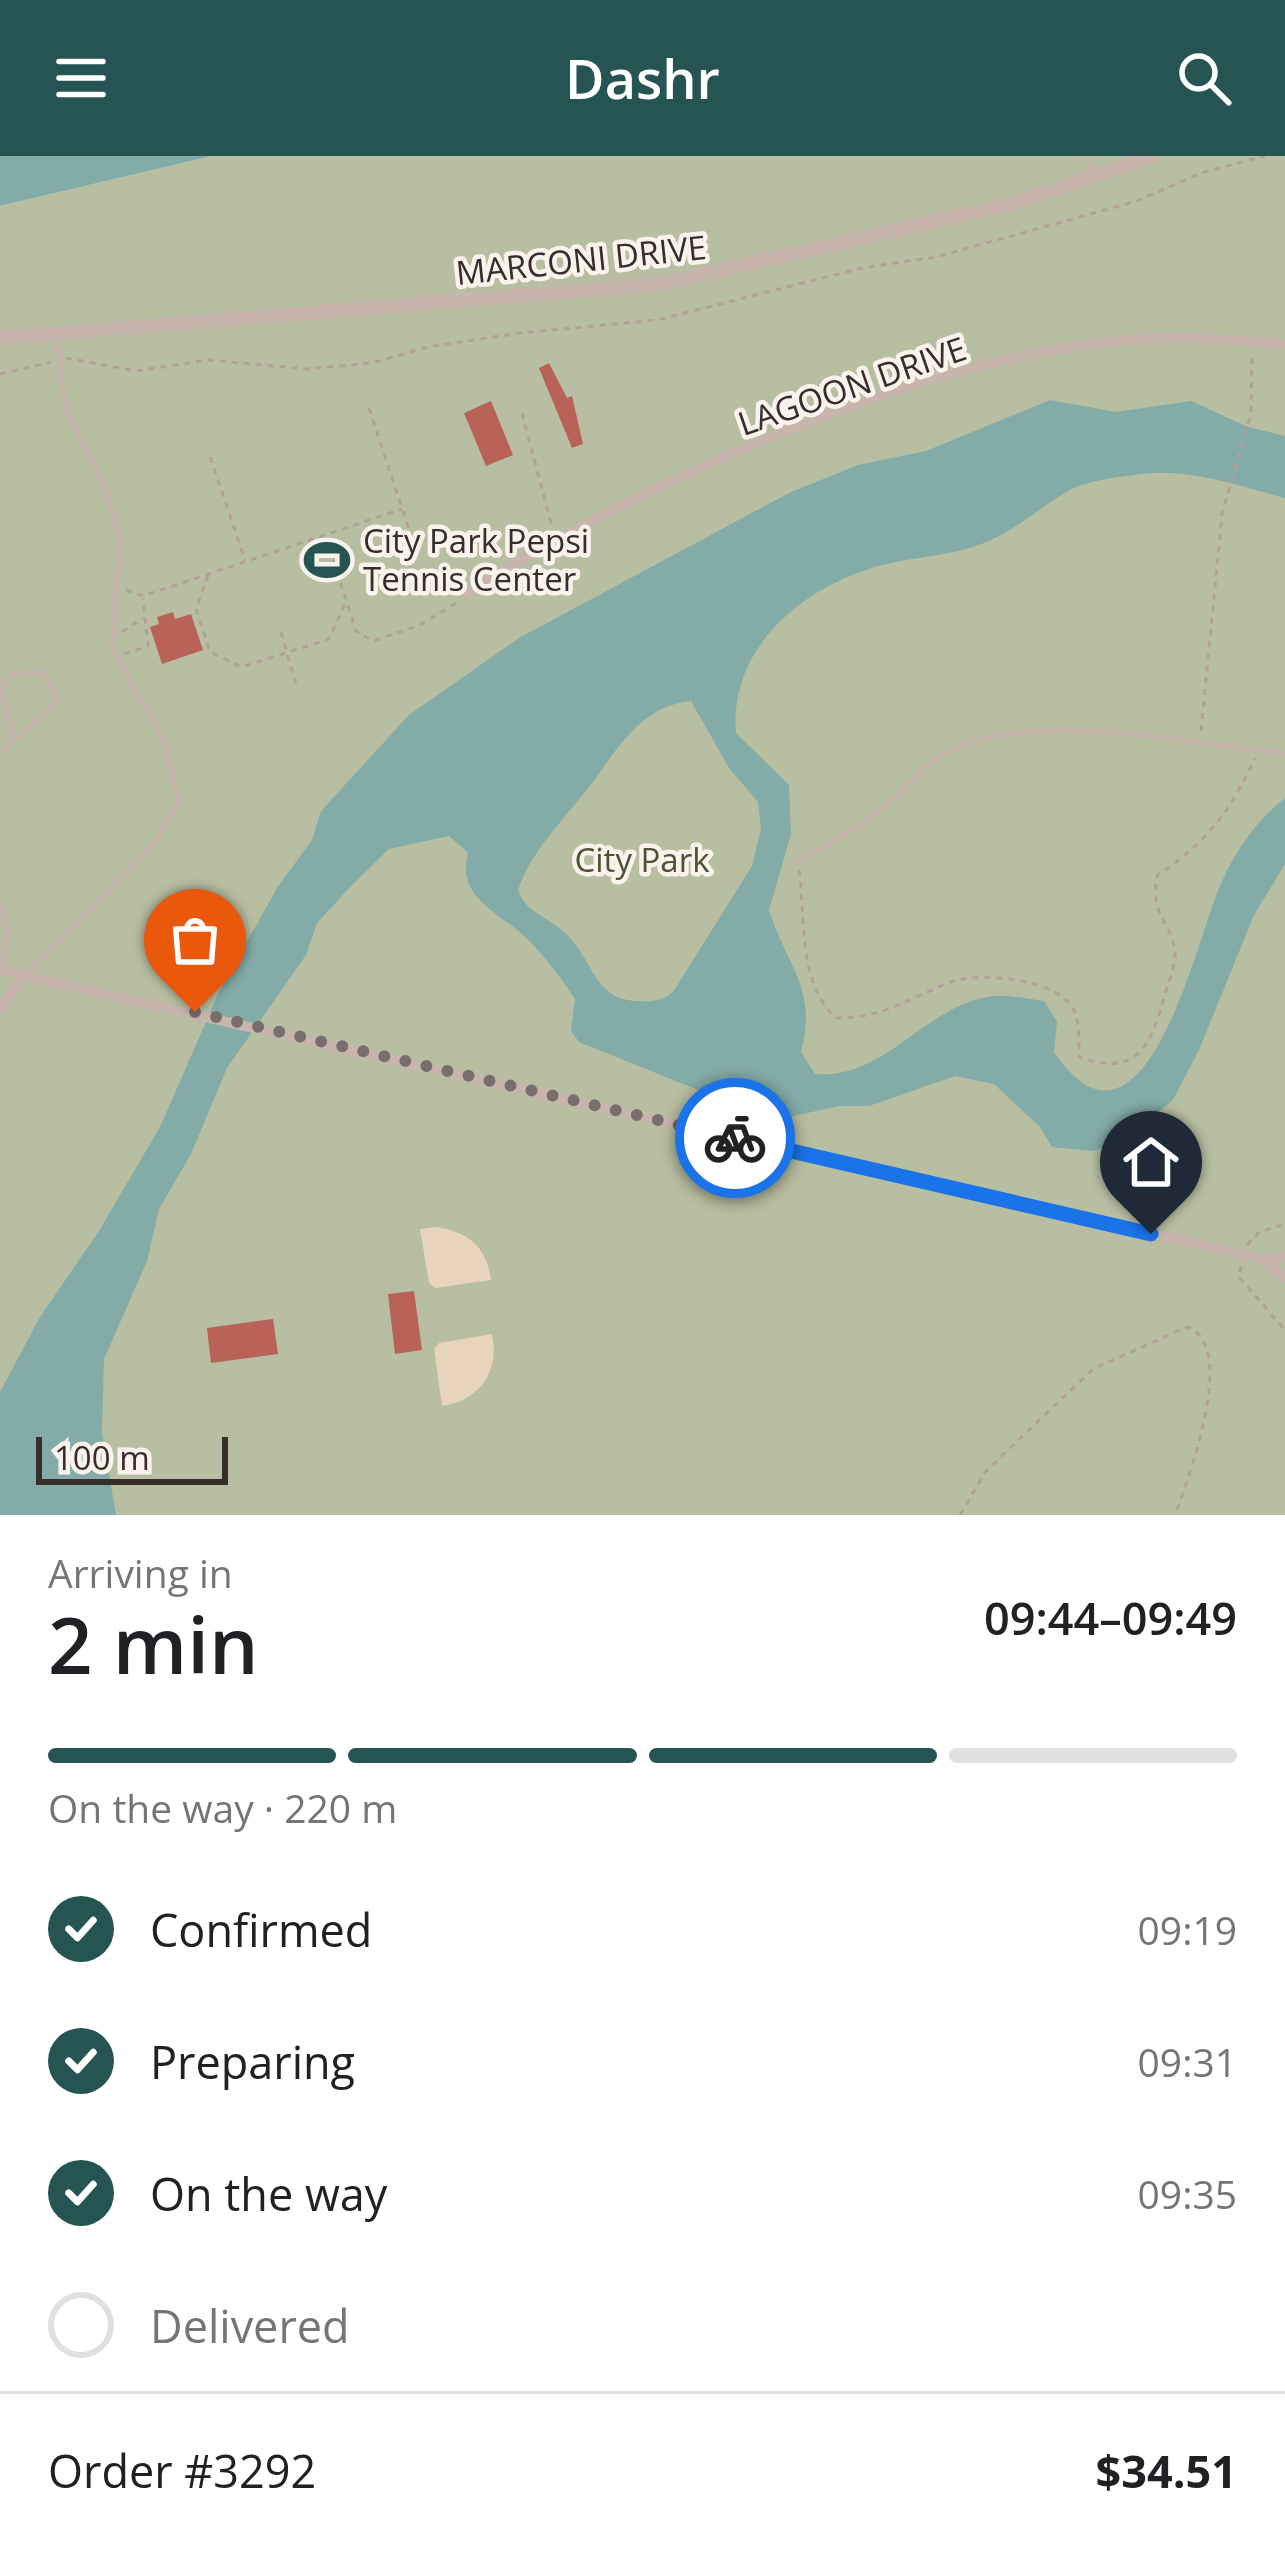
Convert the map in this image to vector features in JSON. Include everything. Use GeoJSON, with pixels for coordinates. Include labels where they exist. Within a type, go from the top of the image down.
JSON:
{"type":"FeatureCollection","features":[{"type":"Feature","properties":{"kind":"street","name":"MARCONI DRIVE"},"geometry":{"type":"LineString","coordinates":[[0,338],[661,284],[1011,204],[1154,156]]}},
{"type":"Feature","properties":{"kind":"street","name":"LAGOON DRIVE"},"geometry":{"type":"LineString","coordinates":[[468,593],[555,541],[780,435],[941,379],[1054,350],[1129,340],[1285,344]]}},
{"type":"Feature","properties":{"kind":"street"},"geometry":{"type":"LineString","coordinates":[[2,970],[1243,1255],[1285,1256]]}},
{"type":"Feature","properties":{"kind":"street"},"geometry":{"type":"LineString","coordinates":[[0,1010],[25,976]]}},
{"type":"Feature","properties":{"kind":"street"},"geometry":{"type":"LineString","coordinates":[[1262,1259],[1285,1277]]}},
{"type":"Feature","properties":{"kind":"lane"},"geometry":{"type":"LineString","coordinates":[[1088,156],[1093,176]]}},
{"type":"Feature","properties":{"kind":"lane"},"geometry":{"type":"LineString","coordinates":[[25,976],[145,854],[171,822],[180,790],[165,743],[112,647],[120,541],[104,483],[66,411],[56,333]]}},
{"type":"Feature","properties":{"kind":"lane"},"geometry":{"type":"LineString","coordinates":[[0,753],[50,710],[56,696],[53,681],[32,670],[12,674],[0,686],[15,740]]}},
{"type":"Feature","properties":{"kind":"lane"},"geometry":{"type":"LineString","coordinates":[[797,862],[870,818],[916,770],[956,748],[1000,734],[1063,729],[1285,753]]}},
{"type":"Feature","properties":{"kind":"lane"},"geometry":{"type":"LineString","coordinates":[[0,905],[7,928],[2,970]]}},
{"type":"Feature","properties":{"kind":"path"},"geometry":{"type":"LineString","coordinates":[[1199,745],[1229,486],[1249,423],[1252,341]]}},
{"type":"Feature","properties":{"kind":"path"},"geometry":{"type":"LineString","coordinates":[[369,407],[415,548]]}},
{"type":"Feature","properties":{"kind":"path"},"geometry":{"type":"LineString","coordinates":[[522,413],[537,452],[555,541]]}},
{"type":"Feature","properties":{"kind":"path"},"geometry":{"type":"LineString","coordinates":[[210,457],[245,562]]}},
{"type":"Feature","properties":{"kind":"path"},"geometry":{"type":"LineString","coordinates":[[126,590],[143,596],[402,509]]}},
{"type":"Feature","properties":{"kind":"path"},"geometry":{"type":"LineString","coordinates":[[325,535],[356,631],[373,640],[420,626],[468,593]]}},
{"type":"Feature","properties":{"kind":"path"},"geometry":{"type":"LineString","coordinates":[[208,574],[196,609],[210,652],[242,667],[329,639],[346,601]]}},
{"type":"Feature","properties":{"kind":"path"},"geometry":{"type":"LineString","coordinates":[[143,596],[148,646],[122,655],[118,633],[143,618]]}},
{"type":"Feature","properties":{"kind":"path"},"geometry":{"type":"LineString","coordinates":[[281,632],[297,688]]}},
{"type":"Feature","properties":{"kind":"path"},"geometry":{"type":"LineString","coordinates":[[797,862],[812,976],[820,1003],[836,1018],[869,1019],[955,980],[1008,980],[1061,994],[1075,1011],[1079,1057],[1106,1066],[1124,1063],[1138,1055],[1156,1028],[1175,955],[1155,910],[1158,874],[1197,851],[1247,780],[1260,751]]}},
{"type":"Feature","properties":{"kind":"path"},"geometry":{"type":"LineString","coordinates":[[1285,1224],[1250,1238],[1239,1277],[1285,1330]]}},
{"type":"Feature","properties":{"kind":"path"},"geometry":{"type":"LineString","coordinates":[[959,1515],[986,1471],[1093,1369],[1187,1328],[1198,1331],[1207,1345],[1208,1394],[1197,1455],[1175,1515]]}},
{"type":"Feature","properties":{"kind":"green space","name":"City Park"},"geometry":{"type":"Polygon","coordinates":[[[212,156],[1285,156],[1285,1515],[0,1515],[0,206],[212,156]]]}},
{"type":"Feature","properties":{"kind":"sand"},"geometry":{"type":"Polygon","coordinates":[[[420,1229],[457,1232],[474,1243],[485,1258],[491,1280],[435,1288],[429,1283],[420,1229]]]}},
{"type":"Feature","properties":{"kind":"sand"},"geometry":{"type":"Polygon","coordinates":[[[492,1334],[493,1360],[484,1382],[467,1398],[442,1406],[434,1349],[439,1343],[492,1334]]]}},
{"type":"Feature","properties":{"kind":"water"},"geometry":{"type":"Polygon","coordinates":[[[0,156],[212,156],[0,206],[0,156]]]}},
{"type":"Feature","properties":{"kind":"water"},"geometry":{"type":"Polygon","coordinates":[[[1050,400],[1116,412],[1191,401],[1248,427],[1285,436],[1285,498],[1178,474],[1105,479],[1070,490],[980,545],[887,564],[829,586],[779,623],[760,646],[745,672],[737,701],[736,733],[789,785],[791,834],[769,910],[803,994],[801,1052],[815,1074],[862,1066],[964,1004],[1008,996],[1044,1001],[1057,1022],[1054,1052],[1085,1084],[1113,1090],[1138,1074],[1159,1043],[1228,868],[1253,830],[1285,798],[1285,864],[1254,915],[1199,1050],[1173,1100],[1119,1144],[1091,1151],[1052,1147],[1040,1127],[994,1084],[955,1076],[869,1106],[839,1106],[789,1117],[703,1092],[579,1042],[571,1031],[575,999],[536,948],[473,892],[466,868],[468,853],[449,836],[389,849],[317,923],[306,955],[227,1068],[191,1154],[159,1209],[147,1261],[104,1359],[102,1433],[116,1515],[0,1515],[0,1392],[40,1317],[99,1231],[160,1127],[220,990],[277,888],[312,840],[321,811],[409,715],[519,638],[789,493],[858,465],[926,451],[1050,400]],[[691,701],[654,713],[627,737],[529,865],[518,890],[522,898],[566,934],[612,994],[648,1001],[673,992],[752,866],[761,829],[758,802],[729,768],[691,701]]]}},
{"type":"Feature","properties":{"kind":"building"},"geometry":{"type":"Polygon","coordinates":[[[549,363],[567,398],[572,396],[583,444],[572,448],[539,368],[549,363]]]}},
{"type":"Feature","properties":{"kind":"building"},"geometry":{"type":"Polygon","coordinates":[[[491,401],[513,455],[486,466],[464,413],[491,401]]]}},
{"type":"Feature","properties":{"kind":"building"},"geometry":{"type":"Polygon","coordinates":[[[173,612],[175,619],[191,614],[203,650],[162,664],[150,627],[159,624],[157,617],[173,612]]]}},
{"type":"Feature","properties":{"kind":"building"},"geometry":{"type":"Polygon","coordinates":[[[414,1291],[422,1350],[395,1354],[388,1294],[414,1291]]]}},
{"type":"Feature","properties":{"kind":"building"},"geometry":{"type":"Polygon","coordinates":[[[273,1319],[278,1354],[211,1363],[207,1328],[273,1319]]]}},
{"type":"Feature","properties":{"kind":"way so far"},"geometry":{"type":"LineString","coordinates":[[195,1012],[735,1138]]}},
{"type":"Feature","properties":{"kind":"place","name":"City Park Pepsi Tennis Center"},"geometry":{"type":"Point","coordinates":[327,560]}},
{"type":"Feature","properties":{"kind":"route"},"geometry":{"type":"LineString","coordinates":[[735,1138],[1151,1234]]}}]}
